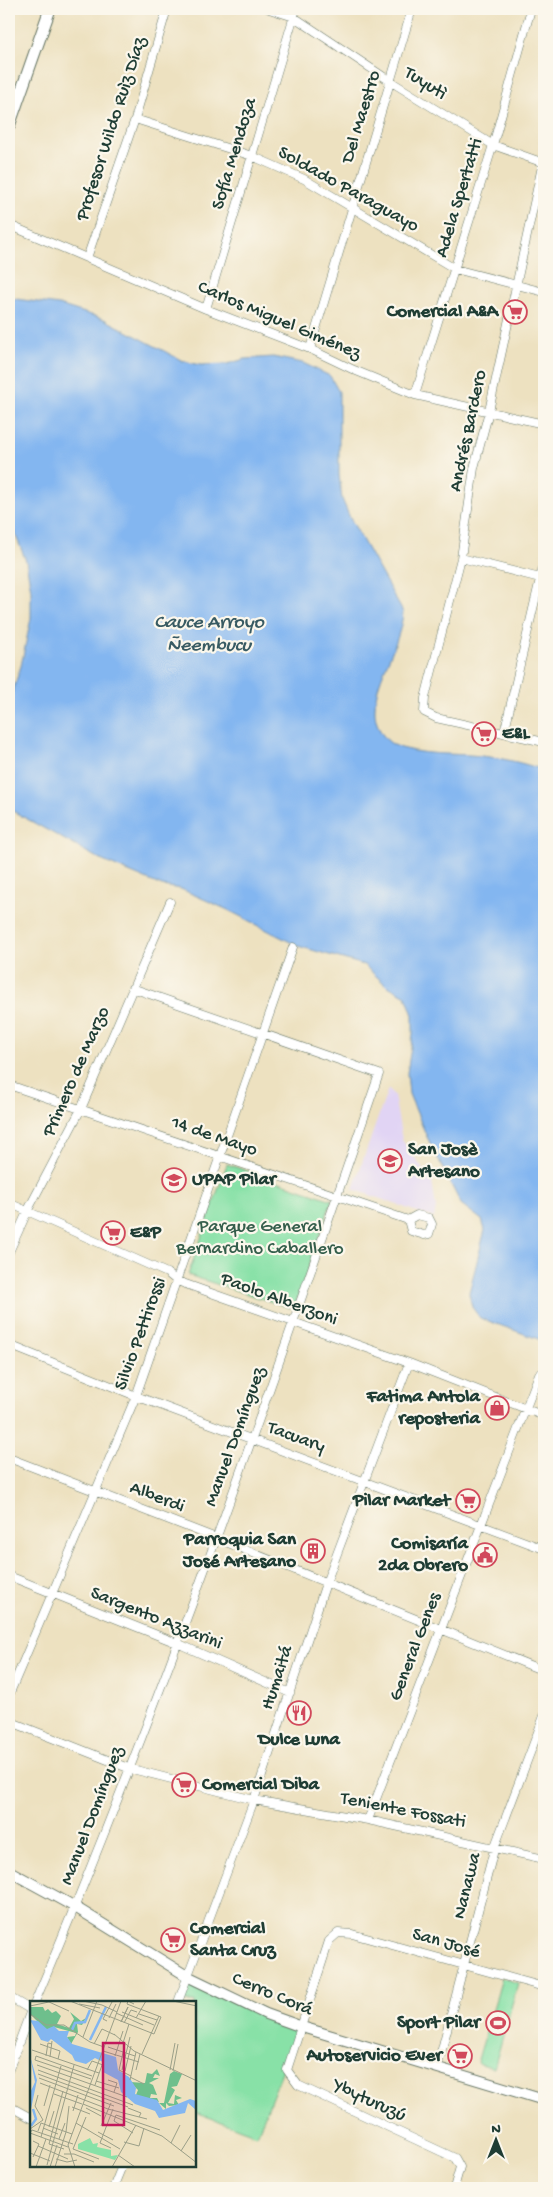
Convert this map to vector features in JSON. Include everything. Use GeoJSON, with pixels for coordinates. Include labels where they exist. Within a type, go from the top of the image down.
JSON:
{"type":"FeatureCollection","features":[{"type":"Feature","properties":{"kind":"main road"},"geometry":{"type":"LineString","coordinates":[[9,126],[12,109],[50,9]]}},
{"type":"Feature","properties":{"kind":"street","name":"Profesor Wildo Ruìz Díaz"},"geometry":{"type":"LineString","coordinates":[[87,258],[134,119],[168,9]]}},
{"type":"Feature","properties":{"kind":"street","name":"Tuyutì"},"geometry":{"type":"LineString","coordinates":[[269,9],[294,17],[390,81],[493,144],[544,161]]}},
{"type":"Feature","properties":{"kind":"street","name":"Sofía Mendoza"},"geometry":{"type":"LineString","coordinates":[[206,309],[296,9]]}},
{"type":"Feature","properties":{"kind":"street","name":"Del Maestro"},"geometry":{"type":"LineString","coordinates":[[310,349],[412,9]]}},
{"type":"Feature","properties":{"kind":"street","name":"Adela Spertatti"},"geometry":{"type":"LineString","coordinates":[[415,395],[493,144],[531,9]]}},
{"type":"Feature","properties":{"kind":"street","name":"Soldado Paraguayo"},"geometry":{"type":"LineString","coordinates":[[134,119],[252,156],[304,179],[455,269],[517,287],[544,292]]}},
{"type":"Feature","properties":{"kind":"street","name":"Andrés Bardero"},"geometry":{"type":"LineString","coordinates":[[504,733],[436,718],[424,712],[425,698],[461,558],[474,468],[489,411],[544,161]]}},
{"type":"Feature","properties":{"kind":"street","name":"Carlos Miguel Giménez"},"geometry":{"type":"LineString","coordinates":[[9,225],[206,309],[310,349],[415,395],[544,424]]}},
{"type":"Feature","properties":{"kind":"street"},"geometry":{"type":"LineString","coordinates":[[461,558],[542,579]]}},
{"type":"Feature","properties":{"kind":"street"},"geometry":{"type":"LineString","coordinates":[[544,562],[542,579],[504,733],[544,742]]}},
{"type":"Feature","properties":{"kind":"street","name":"Primero de Marzo"},"geometry":{"type":"LineString","coordinates":[[9,1252],[28,1210],[82,1109],[170,902]]}},
{"type":"Feature","properties":{"kind":"street","name":"Silvio Pettirossi"},"geometry":{"type":"LineString","coordinates":[[9,1695],[136,1396],[178,1281],[293,947]]}},
{"type":"Feature","properties":{"kind":"street"},"geometry":{"type":"LineString","coordinates":[[132,988],[264,1032]]}},
{"type":"Feature","properties":{"kind":"street","name":"Manuel Domínguez"},"geometry":{"type":"LineString","coordinates":[[35,2001],[75,1907],[253,1440],[379,1074],[264,1032]]}},
{"type":"Feature","properties":{"kind":"street","name":"14 de Mayo"},"geometry":{"type":"LineString","coordinates":[[9,1084],[408,1220]]}},
{"type":"Feature","properties":{"kind":"street","name":"Paolo Alberzoni"},"geometry":{"type":"LineString","coordinates":[[9,1203],[167,1273],[178,1281],[409,1364],[544,1416]]}},
{"type":"Feature","properties":{"kind":"street","name":"Tacuary"},"geometry":{"type":"LineString","coordinates":[[9,1345],[136,1396],[544,1549]]}},
{"type":"Feature","properties":{"kind":"street","name":"Humaitá"},"geometry":{"type":"LineString","coordinates":[[178,2001],[254,1800],[326,1583],[409,1364]]}},
{"type":"Feature","properties":{"kind":"street","name":"General Genes"},"geometry":{"type":"LineString","coordinates":[[368,1820],[439,1630],[539,1374]]}},
{"type":"Feature","properties":{"kind":"street","name":"Alberdi"},"geometry":{"type":"LineString","coordinates":[[9,1458],[216,1538],[544,1671]]}},
{"type":"Feature","properties":{"kind":"street","name":"Sargento Azzarini"},"geometry":{"type":"LineString","coordinates":[[9,1576],[177,1643],[290,1693]]}},
{"type":"Feature","properties":{"kind":"street","name":"Nanawa"},"geometry":{"type":"LineString","coordinates":[[437,2068],[495,1846],[544,1716]]}},
{"type":"Feature","properties":{"kind":"street","name":"Teniente Fossati"},"geometry":{"type":"LineString","coordinates":[[9,1721],[128,1768],[254,1800],[368,1820],[495,1846],[544,1859]]}},
{"type":"Feature","properties":{"kind":"street","name":"Cerro Corá"},"geometry":{"type":"LineString","coordinates":[[9,1871],[75,1907],[187,1976],[266,2014],[302,2028],[544,2098]]}},
{"type":"Feature","properties":{"kind":"street","name":"San José"},"geometry":{"type":"LineString","coordinates":[[302,2028],[329,1941],[338,1934],[352,1934],[544,1987]]}},
{"type":"Feature","properties":{"kind":"street"},"geometry":{"type":"LineString","coordinates":[[9,1997],[30,2009]]}},
{"type":"Feature","properties":{"kind":"street"},"geometry":{"type":"LineString","coordinates":[[9,2069],[30,2013]]}},
{"type":"Feature","properties":{"kind":"street","name":"Ybyturuzú"},"geometry":{"type":"LineString","coordinates":[[302,2028],[287,2070],[298,2085],[455,2158],[460,2166],[454,2188]]}},
{"type":"Feature","properties":{"kind":"street"},"geometry":{"type":"LineString","coordinates":[[9,2106],[30,2117]]}},
{"type":"Feature","properties":{"kind":"street"},"geometry":{"type":"LineString","coordinates":[[114,2188],[120,2167]]}},
{"type":"Feature","properties":{"kind":"shaded area","name":"San Josè Artesano"},"geometry":{"type":"Polygon","coordinates":[[[388,1089],[394,1095],[402,1140],[432,1182],[436,1208],[434,1218],[353,1189],[388,1089]]]}},
{"type":"Feature","properties":{"kind":"green space","name":"Parque General Bernardino Caballero"},"geometry":{"type":"Polygon","coordinates":[[[227,1164],[332,1200],[294,1309],[188,1275],[227,1164]]]}},
{"type":"Feature","properties":{"kind":"green space","name":"Sport Pilar"},"geometry":{"type":"Polygon","coordinates":[[[502,1978],[518,1983],[494,2068],[477,2063],[502,1978]]]}},
{"type":"Feature","properties":{"kind":"green space"},"geometry":{"type":"Polygon","coordinates":[[[188,1979],[299,2029],[257,2135],[196,2112],[196,2001],[180,2001],[188,1979]]]}},
{"type":"Feature","properties":{"kind":"water","name":"Cauce Arroyo Ñeembucu"},"geometry":{"type":"Polygon","coordinates":[[[9,298],[59,305],[104,319],[183,361],[200,365],[227,364],[245,359],[273,357],[303,363],[330,376],[339,392],[339,475],[342,499],[350,518],[403,612],[398,636],[376,695],[375,713],[379,729],[389,742],[403,749],[425,753],[497,758],[544,770],[544,1341],[480,1318],[472,1307],[469,1293],[485,1230],[482,1220],[461,1204],[427,1137],[409,1094],[407,1073],[413,1034],[413,1015],[406,996],[386,985],[364,965],[298,946],[228,910],[181,889],[162,886],[103,861],[9,809],[9,702],[21,666],[31,618],[31,590],[26,561],[14,531],[9,526],[9,298]]]}},
{"type":"Feature","properties":{"kind":"place","name":"Comercial A&A"},"geometry":{"type":"Point","coordinates":[515,312]}},
{"type":"Feature","properties":{"kind":"place","name":"E&L"},"geometry":{"type":"Point","coordinates":[484,734]}},
{"type":"Feature","properties":{"kind":"place","name":"San Josè Artesano"},"geometry":{"type":"Point","coordinates":[390,1161]}},
{"type":"Feature","properties":{"kind":"place","name":"UPAP Pilar"},"geometry":{"type":"Point","coordinates":[174,1180]}},
{"type":"Feature","properties":{"kind":"place","name":"E&P"},"geometry":{"type":"Point","coordinates":[113,1233]}},
{"type":"Feature","properties":{"kind":"place","name":"Fatima Antola reposteria"},"geometry":{"type":"Point","coordinates":[497,1408]}},
{"type":"Feature","properties":{"kind":"place","name":"Pilar Market"},"geometry":{"type":"Point","coordinates":[468,1501]}},
{"type":"Feature","properties":{"kind":"place","name":"Parroquia San José Artesano"},"geometry":{"type":"Point","coordinates":[313,1551]}},
{"type":"Feature","properties":{"kind":"place","name":"Comisaría 2da Obrero"},"geometry":{"type":"Point","coordinates":[485,1555]}},
{"type":"Feature","properties":{"kind":"place","name":"Dulce Luna"},"geometry":{"type":"Point","coordinates":[299,1713]}},
{"type":"Feature","properties":{"kind":"place","name":"Comercial Diba"},"geometry":{"type":"Point","coordinates":[184,1785]}},
{"type":"Feature","properties":{"kind":"place","name":"Comercial Santa Cruz"},"geometry":{"type":"Point","coordinates":[173,1940]}},
{"type":"Feature","properties":{"kind":"place","name":"Sport Pilar"},"geometry":{"type":"Point","coordinates":[498,2023]}},
{"type":"Feature","properties":{"kind":"place","name":"Autoservicio Ever"},"geometry":{"type":"Point","coordinates":[460,2056]}}]}
